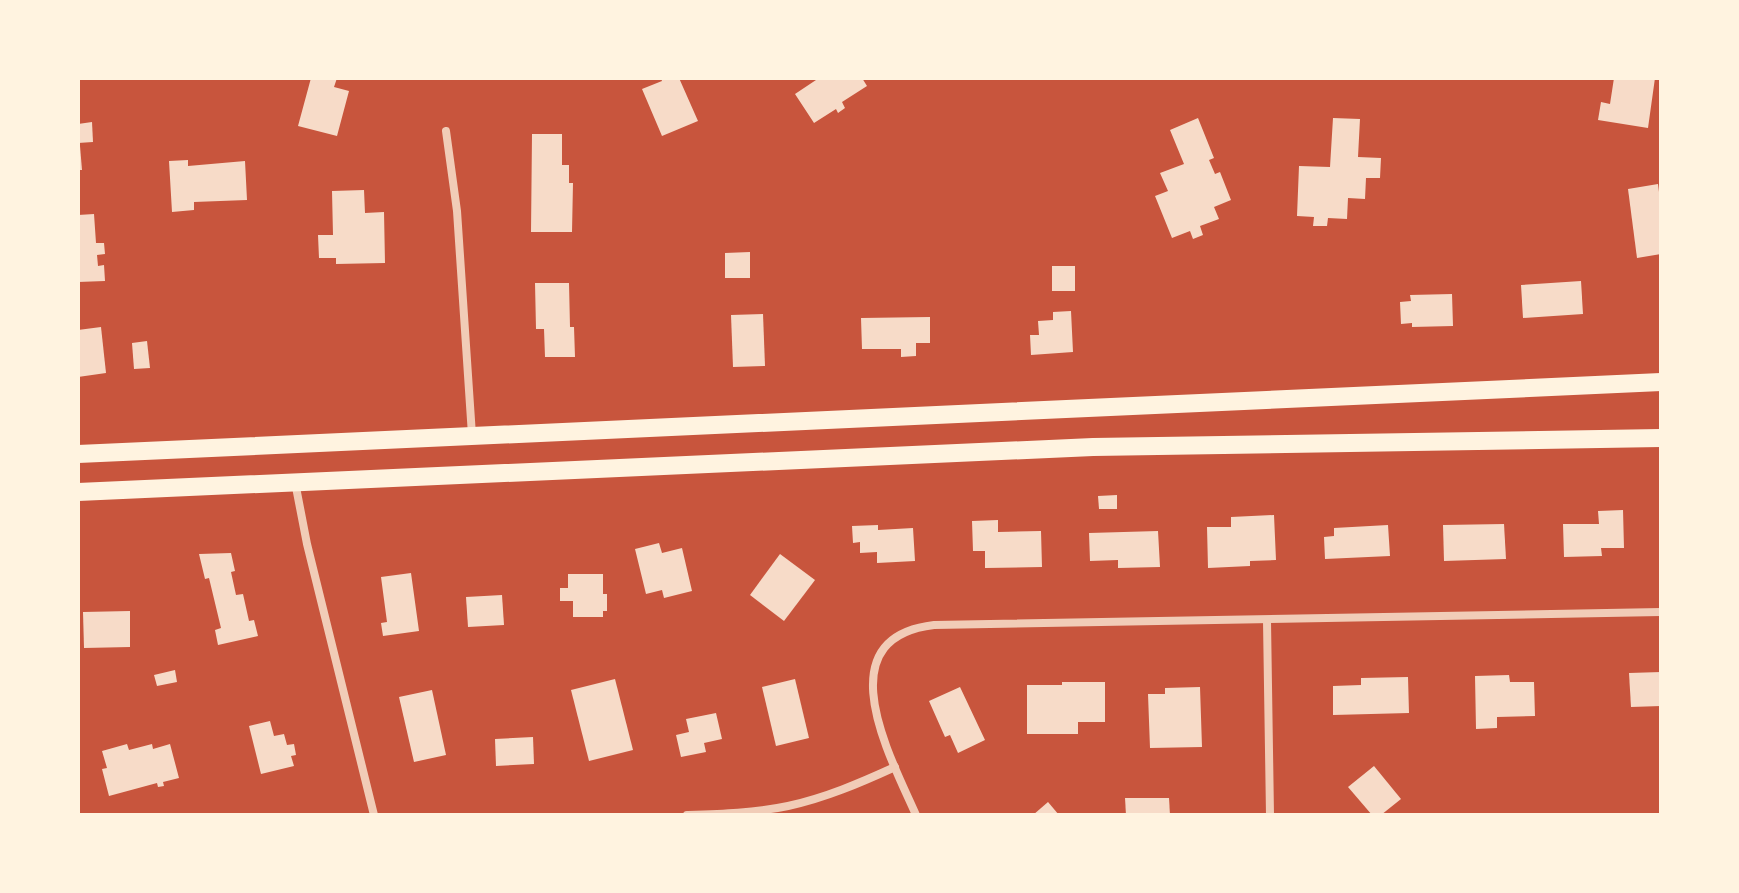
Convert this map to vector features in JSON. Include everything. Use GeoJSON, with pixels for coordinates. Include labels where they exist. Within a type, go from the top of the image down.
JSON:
{"type":"FeatureCollection","features":[{"type":"Feature","properties":{"kind":"highway"},"geometry":{"type":"LineString","coordinates":[[78,454],[1661,382]]}},
{"type":"Feature","properties":{"kind":"highway"},"geometry":{"type":"LineString","coordinates":[[78,492],[1093,447],[1661,438]]}},
{"type":"Feature","properties":{"kind":"street"},"geometry":{"type":"LineString","coordinates":[[446,131],[457,211],[472,436]]}},
{"type":"Feature","properties":{"kind":"street"},"geometry":{"type":"LineString","coordinates":[[295,482],[307,544],[374,815]]}},
{"type":"Feature","properties":{"kind":"street"},"geometry":{"type":"LineString","coordinates":[[916,815],[878,719],[873,675],[880,651],[905,632],[934,625],[1661,612]]}},
{"type":"Feature","properties":{"kind":"street"},"geometry":{"type":"LineString","coordinates":[[1267,621],[1270,815]]}},
{"type":"Feature","properties":{"kind":"street"},"geometry":{"type":"LineString","coordinates":[[687,815],[786,807],[838,791],[895,767]]}},
{"type":"Feature","properties":{"kind":"building"},"geometry":{"type":"Polygon","coordinates":[[[311,78],[337,78],[334,87],[349,91],[337,136],[298,126],[311,78]]]}},
{"type":"Feature","properties":{"kind":"building"},"geometry":{"type":"Polygon","coordinates":[[[661,78],[679,78],[698,121],[662,136],[642,89],[662,81],[661,78]]]}},
{"type":"Feature","properties":{"kind":"building"},"geometry":{"type":"Polygon","coordinates":[[[819,78],[862,78],[867,86],[842,102],[845,108],[838,113],[836,109],[814,123],[795,94],[819,78]]]}},
{"type":"Feature","properties":{"kind":"building"},"geometry":{"type":"Polygon","coordinates":[[[1614,78],[1655,78],[1648,128],[1598,120],[1601,102],[1610,104],[1614,78]]]}},
{"type":"Feature","properties":{"kind":"building"},"geometry":{"type":"Polygon","coordinates":[[[1198,118],[1214,158],[1209,160],[1215,174],[1220,172],[1231,200],[1214,207],[1219,219],[1200,226],[1203,235],[1193,239],[1190,231],[1172,238],[1155,196],[1168,191],[1160,173],[1184,164],[1170,130],[1198,118]]]}},
{"type":"Feature","properties":{"kind":"building"},"geometry":{"type":"Polygon","coordinates":[[[1333,118],[1360,119],[1358,157],[1381,158],[1380,178],[1366,178],[1365,199],[1348,198],[1347,219],[1328,218],[1327,226],[1313,226],[1314,217],[1297,216],[1299,166],[1330,167],[1333,118]]]}},
{"type":"Feature","properties":{"kind":"building"},"geometry":{"type":"Polygon","coordinates":[[[92,122],[93,142],[78,143],[78,124],[92,122]]]}},
{"type":"Feature","properties":{"kind":"building"},"geometry":{"type":"Polygon","coordinates":[[[532,134],[562,134],[562,165],[569,165],[569,183],[573,183],[572,232],[531,232],[532,134]]]}},
{"type":"Feature","properties":{"kind":"building"},"geometry":{"type":"Polygon","coordinates":[[[80,146],[82,170],[78,170],[80,146]]]}},
{"type":"Feature","properties":{"kind":"building"},"geometry":{"type":"Polygon","coordinates":[[[188,160],[188,166],[245,161],[247,200],[194,202],[194,210],[172,212],[169,161],[188,160]]]}},
{"type":"Feature","properties":{"kind":"building"},"geometry":{"type":"Polygon","coordinates":[[[1658,184],[1661,254],[1637,258],[1628,189],[1658,184]]]}},
{"type":"Feature","properties":{"kind":"building"},"geometry":{"type":"Polygon","coordinates":[[[364,190],[365,213],[384,212],[385,263],[336,264],[336,258],[319,258],[318,235],[333,235],[332,191],[364,190]]]}},
{"type":"Feature","properties":{"kind":"building"},"geometry":{"type":"Polygon","coordinates":[[[94,214],[96,243],[104,243],[105,254],[97,255],[98,266],[104,265],[105,281],[78,282],[78,215],[94,214]]]}},
{"type":"Feature","properties":{"kind":"building"},"geometry":{"type":"Polygon","coordinates":[[[750,252],[750,278],[725,278],[725,253],[750,252]]]}},
{"type":"Feature","properties":{"kind":"building"},"geometry":{"type":"Polygon","coordinates":[[[1052,266],[1075,266],[1075,291],[1052,291],[1052,266]]]}},
{"type":"Feature","properties":{"kind":"building"},"geometry":{"type":"Polygon","coordinates":[[[1581,281],[1583,314],[1523,318],[1521,285],[1581,281]]]}},
{"type":"Feature","properties":{"kind":"building"},"geometry":{"type":"Polygon","coordinates":[[[535,283],[569,283],[570,327],[574,327],[575,357],[545,357],[544,329],[536,329],[535,283]]]}},
{"type":"Feature","properties":{"kind":"building"},"geometry":{"type":"Polygon","coordinates":[[[1452,294],[1453,326],[1412,327],[1412,323],[1401,324],[1400,302],[1411,301],[1410,295],[1452,294]]]}},
{"type":"Feature","properties":{"kind":"building"},"geometry":{"type":"Polygon","coordinates":[[[1071,311],[1073,352],[1031,355],[1030,335],[1039,335],[1038,321],[1053,320],[1053,312],[1071,311]]]}},
{"type":"Feature","properties":{"kind":"building"},"geometry":{"type":"Polygon","coordinates":[[[763,314],[765,366],[733,367],[731,315],[763,314]]]}},
{"type":"Feature","properties":{"kind":"building"},"geometry":{"type":"Polygon","coordinates":[[[930,317],[930,343],[916,343],[916,356],[901,357],[901,349],[862,349],[861,318],[930,317]]]}},
{"type":"Feature","properties":{"kind":"building"},"geometry":{"type":"Polygon","coordinates":[[[101,327],[106,373],[78,377],[78,330],[101,327]]]}},
{"type":"Feature","properties":{"kind":"building"},"geometry":{"type":"Polygon","coordinates":[[[147,341],[150,368],[134,369],[132,343],[147,341]]]}},
{"type":"Feature","properties":{"kind":"building"},"geometry":{"type":"Polygon","coordinates":[[[1117,495],[1117,509],[1099,509],[1098,496],[1117,495]]]}},
{"type":"Feature","properties":{"kind":"building"},"geometry":{"type":"Polygon","coordinates":[[[1623,510],[1624,548],[1601,548],[1602,556],[1564,557],[1563,524],[1599,524],[1598,511],[1623,510]]]}},
{"type":"Feature","properties":{"kind":"building"},"geometry":{"type":"Polygon","coordinates":[[[1274,515],[1276,560],[1250,561],[1250,566],[1208,568],[1207,527],[1231,527],[1231,517],[1274,515]]]}},
{"type":"Feature","properties":{"kind":"building"},"geometry":{"type":"Polygon","coordinates":[[[998,520],[998,532],[1041,531],[1042,567],[985,568],[985,551],[973,551],[972,521],[998,520]]]}},
{"type":"Feature","properties":{"kind":"building"},"geometry":{"type":"Polygon","coordinates":[[[1504,524],[1506,559],[1444,561],[1443,525],[1504,524]]]}},
{"type":"Feature","properties":{"kind":"building"},"geometry":{"type":"Polygon","coordinates":[[[878,525],[878,530],[913,528],[915,561],[877,563],[877,552],[860,553],[860,542],[853,543],[852,526],[878,525]]]}},
{"type":"Feature","properties":{"kind":"building"},"geometry":{"type":"Polygon","coordinates":[[[1388,525],[1390,556],[1325,559],[1324,537],[1334,536],[1334,528],[1388,525]]]}},
{"type":"Feature","properties":{"kind":"building"},"geometry":{"type":"Polygon","coordinates":[[[1158,531],[1160,567],[1118,568],[1118,560],[1090,561],[1089,533],[1158,531]]]}},
{"type":"Feature","properties":{"kind":"building"},"geometry":{"type":"Polygon","coordinates":[[[659,543],[662,553],[682,548],[692,591],[664,598],[662,590],[646,594],[635,549],[659,543]]]}},
{"type":"Feature","properties":{"kind":"building"},"geometry":{"type":"Polygon","coordinates":[[[231,553],[236,595],[243,594],[249,621],[254,620],[258,636],[218,645],[215,630],[221,628],[209,578],[205,579],[199,554],[231,553]]]}},
{"type":"Feature","properties":{"kind":"building"},"geometry":{"type":"Polygon","coordinates":[[[780,554],[815,580],[784,621],[750,595],[780,554]]]}},
{"type":"Feature","properties":{"kind":"building"},"geometry":{"type":"Polygon","coordinates":[[[411,573],[419,631],[383,636],[381,623],[387,622],[381,577],[411,573]]]}},
{"type":"Feature","properties":{"kind":"building"},"geometry":{"type":"Polygon","coordinates":[[[568,574],[603,574],[607,611],[603,611],[603,617],[573,617],[573,601],[560,601],[560,588],[568,588],[568,574]]]}},
{"type":"Feature","properties":{"kind":"building"},"geometry":{"type":"Polygon","coordinates":[[[502,595],[504,625],[468,627],[466,597],[502,595]]]}},
{"type":"Feature","properties":{"kind":"building"},"geometry":{"type":"Polygon","coordinates":[[[130,611],[130,647],[84,648],[83,612],[130,611]]]}},
{"type":"Feature","properties":{"kind":"building"},"geometry":{"type":"Polygon","coordinates":[[[175,670],[177,682],[157,686],[154,675],[175,670]]]}},
{"type":"Feature","properties":{"kind":"building"},"geometry":{"type":"Polygon","coordinates":[[[1661,672],[1661,706],[1631,707],[1629,673],[1661,672]]]}},
{"type":"Feature","properties":{"kind":"building"},"geometry":{"type":"Polygon","coordinates":[[[1509,675],[1510,682],[1534,682],[1535,716],[1497,717],[1497,728],[1476,729],[1475,676],[1509,675]]]}},
{"type":"Feature","properties":{"kind":"building"},"geometry":{"type":"Polygon","coordinates":[[[1408,677],[1409,713],[1333,715],[1333,686],[1361,685],[1361,678],[1408,677]]]}},
{"type":"Feature","properties":{"kind":"building"},"geometry":{"type":"Polygon","coordinates":[[[615,679],[633,750],[589,761],[571,690],[615,679]]]}},
{"type":"Feature","properties":{"kind":"building"},"geometry":{"type":"Polygon","coordinates":[[[795,679],[809,738],[776,746],[762,687],[795,679]]]}},
{"type":"Feature","properties":{"kind":"building"},"geometry":{"type":"Polygon","coordinates":[[[1062,682],[1105,682],[1105,722],[1078,722],[1078,734],[1027,734],[1027,685],[1062,685],[1062,682]]]}},
{"type":"Feature","properties":{"kind":"building"},"geometry":{"type":"Polygon","coordinates":[[[960,687],[985,740],[958,753],[950,735],[945,737],[929,701],[960,687]]]}},
{"type":"Feature","properties":{"kind":"building"},"geometry":{"type":"Polygon","coordinates":[[[1200,687],[1202,747],[1150,748],[1148,694],[1165,694],[1165,688],[1200,687]]]}},
{"type":"Feature","properties":{"kind":"building"},"geometry":{"type":"Polygon","coordinates":[[[432,690],[446,755],[414,762],[399,697],[432,690]]]}},
{"type":"Feature","properties":{"kind":"building"},"geometry":{"type":"Polygon","coordinates":[[[716,713],[722,739],[704,743],[706,752],[681,757],[676,735],[689,732],[686,719],[716,713]]]}},
{"type":"Feature","properties":{"kind":"building"},"geometry":{"type":"Polygon","coordinates":[[[270,721],[274,736],[284,734],[287,745],[294,744],[296,755],[291,756],[294,766],[261,774],[249,726],[270,721]]]}},
{"type":"Feature","properties":{"kind":"building"},"geometry":{"type":"Polygon","coordinates":[[[533,737],[534,764],[496,766],[495,739],[533,737]]]}},
{"type":"Feature","properties":{"kind":"building"},"geometry":{"type":"Polygon","coordinates":[[[127,744],[129,750],[152,744],[153,749],[170,744],[179,778],[163,782],[164,786],[158,787],[157,783],[109,796],[102,769],[107,768],[102,751],[127,744]]]}},
{"type":"Feature","properties":{"kind":"building"},"geometry":{"type":"Polygon","coordinates":[[[1374,766],[1401,799],[1381,815],[1372,815],[1348,787],[1374,766]]]}},
{"type":"Feature","properties":{"kind":"building"},"geometry":{"type":"Polygon","coordinates":[[[1125,798],[1169,798],[1170,815],[1126,815],[1125,798]]]}},
{"type":"Feature","properties":{"kind":"building"},"geometry":{"type":"Polygon","coordinates":[[[1048,802],[1059,815],[1033,815],[1048,802]]]}}]}
